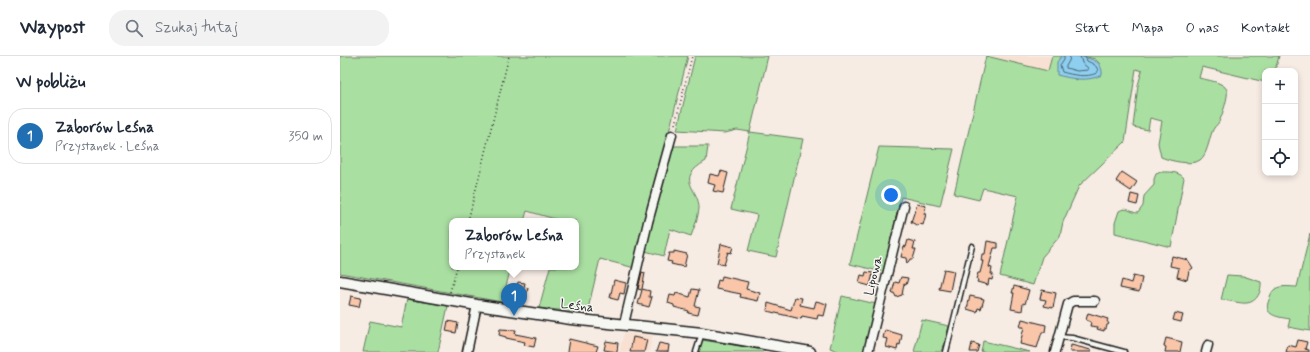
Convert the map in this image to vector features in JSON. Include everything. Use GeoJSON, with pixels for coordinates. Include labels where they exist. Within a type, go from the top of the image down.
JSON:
{"type":"FeatureCollection","features":[{"type":"Feature","properties":{"kind":"street"},"geometry":{"type":"LineString","coordinates":[[624,324],[648,222],[672,135]]}},
{"type":"Feature","properties":{"kind":"street","name":"Lipowa"},"geometry":{"type":"LineString","coordinates":[[868,352],[904,206]]}},
{"type":"Feature","properties":{"kind":"street","name":"Leśna"},"geometry":{"type":"LineString","coordinates":[[340,281],[477,305],[571,319],[702,333],[810,352]]}},
{"type":"Feature","properties":{"kind":"street"},"geometry":{"type":"LineString","coordinates":[[1056,352],[1068,304],[1074,300],[1095,301]]}},
{"type":"Feature","properties":{"kind":"street"},"geometry":{"type":"LineString","coordinates":[[467,352],[477,305]]}},
{"type":"Feature","properties":{"kind":"lane"},"geometry":{"type":"LineString","coordinates":[[946,352],[972,246]]}},
{"type":"Feature","properties":{"kind":"lane"},"geometry":{"type":"LineString","coordinates":[[696,352],[702,333]]}},
{"type":"Feature","properties":{"kind":"lane"},"geometry":{"type":"LineString","coordinates":[[1059,337],[1072,338],[1124,352]]}},
{"type":"Feature","properties":{"kind":"path"},"geometry":{"type":"LineString","coordinates":[[469,218],[509,56]]}},
{"type":"Feature","properties":{"kind":"path"},"geometry":{"type":"LineString","coordinates":[[672,135],[692,56]]}},
{"type":"Feature","properties":{"kind":"path"},"geometry":{"type":"LineString","coordinates":[[449,299],[456,270]]}},
{"type":"Feature","properties":{"kind":"shaded area"},"geometry":{"type":"Polygon","coordinates":[[[988,56],[1052,56],[1048,71],[988,56]]]}},
{"type":"Feature","properties":{"kind":"shaded area"},"geometry":{"type":"Polygon","coordinates":[[[624,333],[653,335],[649,352],[619,352],[624,333]]]}},
{"type":"Feature","properties":{"kind":"green space"},"geometry":{"type":"Polygon","coordinates":[[[340,56],[688,56],[635,268],[600,259],[587,313],[539,308],[549,270],[579,270],[579,218],[552,218],[527,211],[525,218],[449,218],[449,270],[510,270],[502,302],[340,273],[340,56]]]}},
{"type":"Feature","properties":{"kind":"green space"},"geometry":{"type":"Polygon","coordinates":[[[695,56],[768,56],[750,132],[737,130],[725,133],[677,130],[695,56]]]}},
{"type":"Feature","properties":{"kind":"green space"},"geometry":{"type":"Polygon","coordinates":[[[986,56],[1048,71],[1052,56],[1062,56],[1061,57],[1076,80],[1101,65],[1095,59],[1082,56],[1279,56],[1276,68],[1262,68],[1262,81],[1202,67],[1199,78],[1222,85],[1227,90],[1227,96],[1219,122],[1214,128],[1204,155],[1200,160],[1192,163],[1175,161],[1161,157],[1158,143],[1162,121],[1150,118],[1148,130],[1133,127],[1138,85],[1142,71],[1136,69],[1125,142],[1079,186],[1063,222],[1060,236],[1042,257],[1033,285],[1000,276],[1018,196],[983,188],[979,200],[954,194],[986,56]]]}},
{"type":"Feature","properties":{"kind":"green space"},"geometry":{"type":"Polygon","coordinates":[[[750,132],[803,139],[776,257],[748,251],[757,215],[731,209],[750,132]]]}},
{"type":"Feature","properties":{"kind":"green space"},"geometry":{"type":"Polygon","coordinates":[[[672,146],[708,146],[706,161],[696,168],[691,174],[690,179],[690,184],[696,195],[699,209],[691,236],[670,229],[664,256],[645,251],[672,146]]]}},
{"type":"Feature","properties":{"kind":"green space"},"geometry":{"type":"Polygon","coordinates":[[[879,147],[954,149],[940,206],[901,197],[883,272],[850,264],[879,147]]]}},
{"type":"Feature","properties":{"kind":"green space"},"geometry":{"type":"Polygon","coordinates":[[[1161,172],[1176,173],[1184,178],[1171,247],[1115,233],[1115,223],[1119,211],[1127,209],[1138,213],[1143,206],[1144,196],[1154,185],[1156,174],[1161,172]]]}},
{"type":"Feature","properties":{"kind":"green space"},"geometry":{"type":"Polygon","coordinates":[[[1310,234],[1310,331],[1288,327],[1290,319],[1273,315],[1270,313],[1267,305],[1271,294],[1275,289],[1283,287],[1297,287],[1310,234]]]}},
{"type":"Feature","properties":{"kind":"green space"},"geometry":{"type":"Polygon","coordinates":[[[1227,275],[1243,276],[1261,282],[1261,289],[1254,301],[1242,303],[1221,300],[1227,275]]]}},
{"type":"Feature","properties":{"kind":"green space"},"geometry":{"type":"Polygon","coordinates":[[[842,296],[876,304],[864,352],[840,352],[830,348],[842,296]]]}},
{"type":"Feature","properties":{"kind":"green space"},"geometry":{"type":"Polygon","coordinates":[[[407,299],[448,306],[438,352],[363,352],[370,321],[401,327],[407,299]]]}},
{"type":"Feature","properties":{"kind":"green space"},"geometry":{"type":"Polygon","coordinates":[[[922,320],[949,326],[942,352],[914,352],[922,320]]]}},
{"type":"Feature","properties":{"kind":"green space"},"geometry":{"type":"Polygon","coordinates":[[[702,340],[765,350],[763,352],[699,352],[702,340]]]}},
{"type":"Feature","properties":{"kind":"green space"},"geometry":{"type":"Polygon","coordinates":[[[983,341],[1030,352],[981,352],[983,341]]]}},
{"type":"Feature","properties":{"kind":"water"},"geometry":{"type":"Polygon","coordinates":[[[1062,56],[1088,58],[1099,64],[1102,75],[1091,79],[1074,79],[1057,75],[1057,62],[1062,56]]]}},
{"type":"Feature","properties":{"kind":"building"},"geometry":{"type":"Polygon","coordinates":[[[721,171],[728,173],[723,193],[713,191],[715,185],[708,183],[710,174],[719,176],[721,171]]]}},
{"type":"Feature","properties":{"kind":"building"},"geometry":{"type":"Polygon","coordinates":[[[1122,172],[1137,182],[1131,191],[1116,181],[1122,172]]]}},
{"type":"Feature","properties":{"kind":"building"},"geometry":{"type":"Polygon","coordinates":[[[1131,194],[1139,196],[1137,205],[1129,203],[1131,194]]]}},
{"type":"Feature","properties":{"kind":"building"},"geometry":{"type":"Polygon","coordinates":[[[917,204],[926,206],[924,214],[926,214],[923,225],[920,224],[918,226],[911,222],[917,204]]]}},
{"type":"Feature","properties":{"kind":"building"},"geometry":{"type":"Polygon","coordinates":[[[908,240],[915,242],[913,249],[916,249],[913,259],[910,259],[907,264],[906,258],[901,257],[904,246],[906,247],[908,240]]]}},
{"type":"Feature","properties":{"kind":"building"},"geometry":{"type":"Polygon","coordinates":[[[987,241],[998,243],[998,248],[994,248],[989,267],[992,268],[991,274],[993,274],[992,280],[989,279],[988,285],[977,282],[978,280],[976,279],[978,273],[980,273],[983,261],[981,261],[982,254],[985,254],[987,241]]]}},
{"type":"Feature","properties":{"kind":"building"},"geometry":{"type":"Polygon","coordinates":[[[721,244],[733,247],[731,253],[728,252],[724,265],[717,263],[721,244]]]}},
{"type":"Feature","properties":{"kind":"building"},"geometry":{"type":"Polygon","coordinates":[[[674,251],[687,254],[684,267],[671,264],[672,262],[667,261],[669,253],[674,253],[674,251]]]}},
{"type":"Feature","properties":{"kind":"building"},"geometry":{"type":"Polygon","coordinates":[[[1172,256],[1188,260],[1193,268],[1189,271],[1187,280],[1177,277],[1179,268],[1170,266],[1172,256]]]}},
{"type":"Feature","properties":{"kind":"building"},"geometry":{"type":"Polygon","coordinates":[[[944,269],[954,271],[950,291],[939,289],[944,269]]]}},
{"type":"Feature","properties":{"kind":"building"},"geometry":{"type":"Polygon","coordinates":[[[642,272],[645,273],[642,289],[650,291],[649,297],[652,297],[649,307],[638,304],[642,290],[638,289],[642,272]]]}},
{"type":"Feature","properties":{"kind":"building"},"geometry":{"type":"Polygon","coordinates":[[[866,272],[873,273],[870,286],[859,283],[861,275],[865,276],[866,272]]]}},
{"type":"Feature","properties":{"kind":"building"},"geometry":{"type":"Polygon","coordinates":[[[722,276],[748,282],[746,289],[760,293],[758,301],[740,297],[741,294],[716,289],[718,280],[721,281],[722,276]]]}},
{"type":"Feature","properties":{"kind":"building"},"geometry":{"type":"Polygon","coordinates":[[[1133,276],[1142,278],[1139,292],[1120,288],[1122,280],[1131,283],[1133,276]]]}},
{"type":"Feature","properties":{"kind":"building"},"geometry":{"type":"Polygon","coordinates":[[[901,277],[908,278],[906,285],[904,284],[902,295],[896,297],[894,293],[892,293],[895,282],[899,283],[901,277]]]}},
{"type":"Feature","properties":{"kind":"building"},"geometry":{"type":"Polygon","coordinates":[[[614,280],[626,283],[624,294],[620,293],[618,300],[610,298],[614,280]]]}},
{"type":"Feature","properties":{"kind":"building"},"geometry":{"type":"Polygon","coordinates":[[[518,282],[525,283],[524,287],[528,288],[526,297],[515,294],[518,282]]]}},
{"type":"Feature","properties":{"kind":"building"},"geometry":{"type":"Polygon","coordinates":[[[1014,286],[1029,290],[1025,304],[1023,303],[1022,311],[1011,309],[1014,286]]]}},
{"type":"Feature","properties":{"kind":"building"},"geometry":{"type":"Polygon","coordinates":[[[692,289],[699,290],[695,306],[700,307],[698,315],[688,313],[689,311],[674,307],[674,305],[668,303],[670,295],[675,296],[676,293],[690,297],[692,289]]]}},
{"type":"Feature","properties":{"kind":"building"},"geometry":{"type":"Polygon","coordinates":[[[1042,290],[1056,293],[1053,308],[1044,306],[1046,300],[1040,299],[1042,290]]]}},
{"type":"Feature","properties":{"kind":"building"},"geometry":{"type":"Polygon","coordinates":[[[351,296],[361,298],[359,307],[349,305],[351,296]]]}},
{"type":"Feature","properties":{"kind":"building"},"geometry":{"type":"Polygon","coordinates":[[[970,296],[984,299],[981,309],[978,308],[977,312],[967,309],[970,296]]]}},
{"type":"Feature","properties":{"kind":"building"},"geometry":{"type":"Polygon","coordinates":[[[795,297],[802,298],[800,305],[814,308],[816,301],[827,304],[824,316],[818,315],[817,319],[802,316],[801,319],[767,311],[768,303],[791,310],[795,297]]]}},
{"type":"Feature","properties":{"kind":"building"},"geometry":{"type":"Polygon","coordinates":[[[1088,313],[1108,319],[1107,321],[1109,324],[1104,331],[1097,329],[1098,327],[1090,326],[1091,322],[1086,320],[1088,313]]]}},
{"type":"Feature","properties":{"kind":"building"},"geometry":{"type":"Polygon","coordinates":[[[1175,313],[1183,315],[1181,322],[1173,320],[1175,313]]]}},
{"type":"Feature","properties":{"kind":"building"},"geometry":{"type":"Polygon","coordinates":[[[1022,319],[1046,325],[1045,332],[1042,332],[1037,348],[1020,344],[1024,327],[1020,327],[1022,319]]]}},
{"type":"Feature","properties":{"kind":"building"},"geometry":{"type":"Polygon","coordinates":[[[448,321],[458,323],[456,333],[446,331],[448,321]]]}},
{"type":"Feature","properties":{"kind":"building"},"geometry":{"type":"Polygon","coordinates":[[[500,329],[516,330],[515,334],[536,338],[534,347],[524,345],[525,342],[499,335],[500,329]]]}},
{"type":"Feature","properties":{"kind":"building"},"geometry":{"type":"Polygon","coordinates":[[[885,330],[902,335],[900,345],[898,344],[897,350],[886,347],[888,339],[883,338],[885,330]]]}},
{"type":"Feature","properties":{"kind":"building"},"geometry":{"type":"Polygon","coordinates":[[[633,337],[647,340],[644,352],[630,352],[633,337]]]}},
{"type":"Feature","properties":{"kind":"building"},"geometry":{"type":"Polygon","coordinates":[[[1166,338],[1182,342],[1180,352],[1165,352],[1166,347],[1164,346],[1166,338]]]}},
{"type":"Feature","properties":{"kind":"building"},"geometry":{"type":"Polygon","coordinates":[[[569,339],[598,346],[596,352],[567,352],[569,339]]]}},
{"type":"Feature","properties":{"kind":"building"},"geometry":{"type":"Polygon","coordinates":[[[1298,340],[1307,342],[1305,349],[1309,350],[1309,352],[1286,352],[1288,345],[1296,347],[1298,340]]]}},
{"type":"Feature","properties":{"kind":"building"},"geometry":{"type":"Polygon","coordinates":[[[606,341],[618,343],[617,352],[604,350],[606,341]]]}},
{"type":"Feature","properties":{"kind":"building"},"geometry":{"type":"Polygon","coordinates":[[[659,343],[669,345],[668,352],[656,352],[659,343]]]}},
{"type":"Feature","properties":{"kind":"building"},"geometry":{"type":"Polygon","coordinates":[[[972,343],[979,345],[977,352],[970,352],[972,343]]]}},
{"type":"Feature","properties":{"kind":"building"},"geometry":{"type":"Polygon","coordinates":[[[1071,345],[1091,350],[1091,352],[1070,352],[1071,345]]]}},
{"type":"Feature","properties":{"kind":"place","name":"Zaborów Leśna"},"geometry":{"type":"Point","coordinates":[514,316]}}]}
